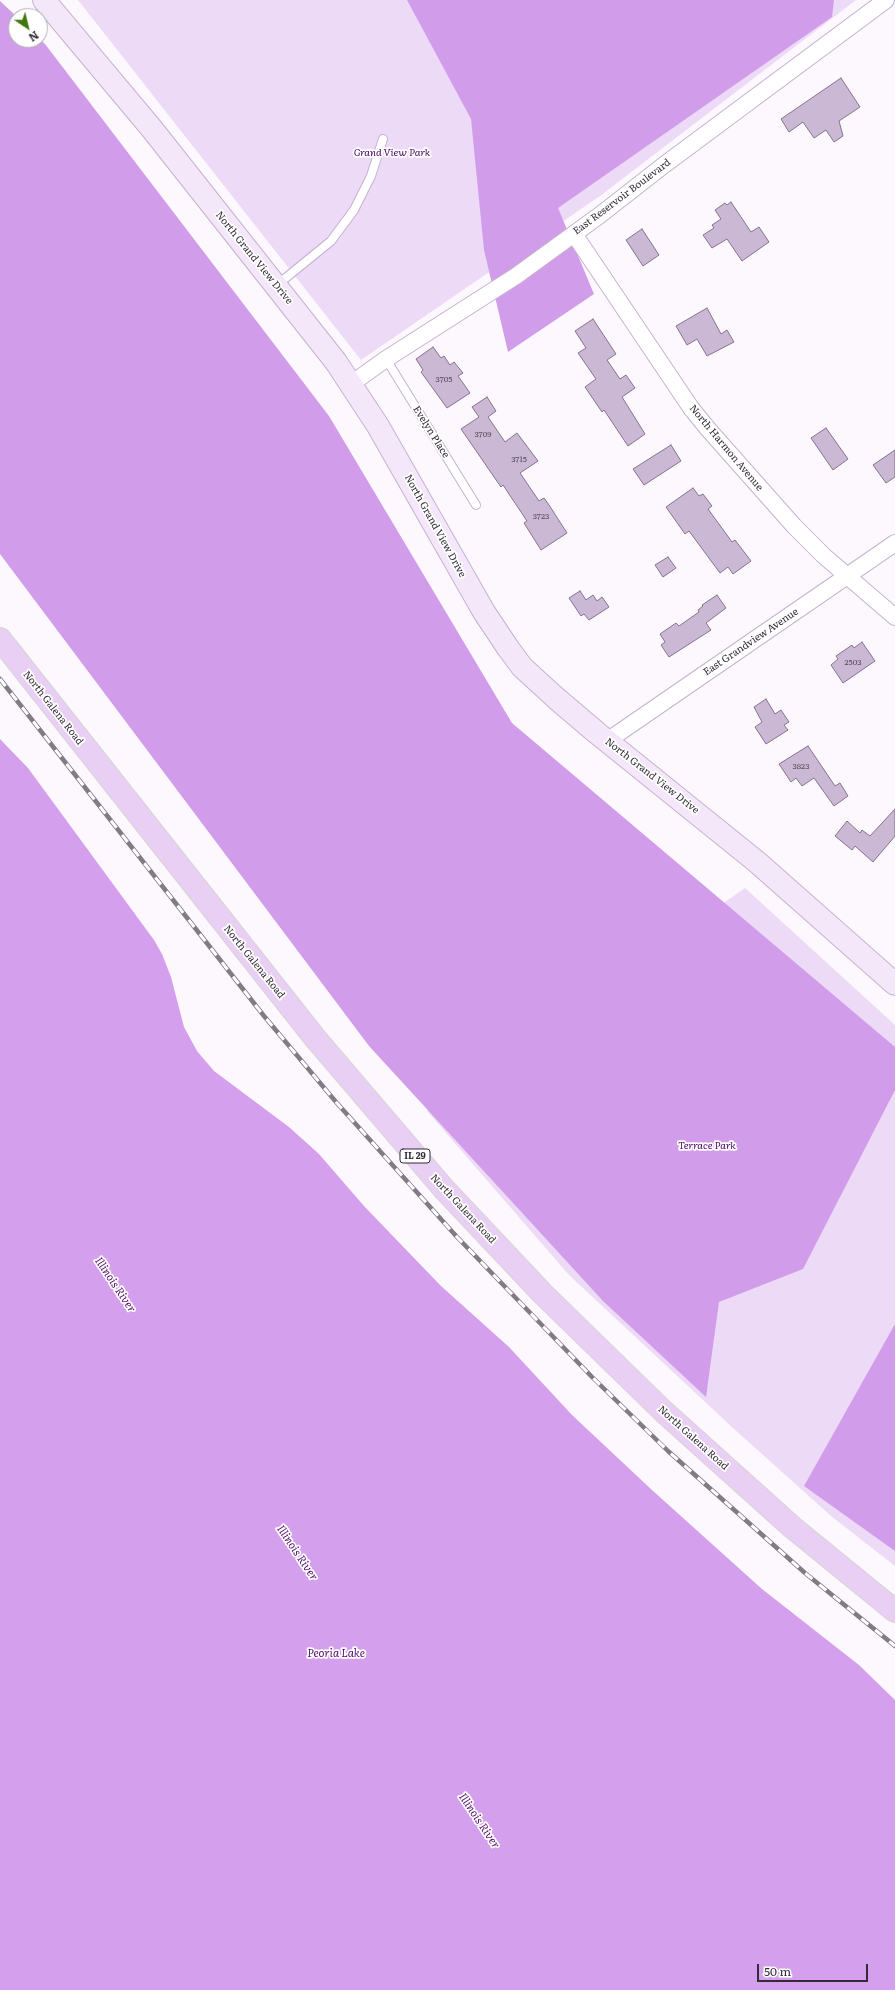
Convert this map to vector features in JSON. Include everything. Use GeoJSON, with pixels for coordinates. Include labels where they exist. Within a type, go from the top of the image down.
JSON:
{"type":"FeatureCollection","features":[{"type":"Feature","properties":{"kind":"main road","name":"North Galena Road"},"geometry":{"type":"LineString","coordinates":[[0,640],[296,1015],[448,1194],[542,1293],[663,1411],[792,1527],[895,1611]]}},
{"type":"Feature","properties":{"kind":"street","name":"North Grand View Drive"},"geometry":{"type":"LineString","coordinates":[[44,0],[152,130],[277,286],[351,384],[401,465],[478,601],[508,648],[541,686],[763,866],[895,984]]}},
{"type":"Feature","properties":{"kind":"street","name":"East Reservoir Boulevard"},"geometry":{"type":"LineString","coordinates":[[351,384],[386,359],[516,276],[886,0]]}},
{"type":"Feature","properties":{"kind":"street","name":"North Harmon Avenue"},"geometry":{"type":"LineString","coordinates":[[574,234],[696,415],[781,512],[824,556],[895,617]]}},
{"type":"Feature","properties":{"kind":"street","name":"East Grandview Avenue"},"geometry":{"type":"LineString","coordinates":[[607,741],[895,543]]}},
{"type":"Feature","properties":{"kind":"lane"},"geometry":{"type":"LineString","coordinates":[[277,286],[331,241],[354,210],[371,176],[382,139]]}},
{"type":"Feature","properties":{"kind":"lane","name":"Evelyn Place"},"geometry":{"type":"LineString","coordinates":[[386,359],[476,504]]}},
{"type":"Feature","properties":{"kind":"green space","name":"Grand View Park"},"geometry":{"type":"Polygon","coordinates":[[[78,0],[856,0],[600,196],[361,360],[78,0]]]}},
{"type":"Feature","properties":{"kind":"green space"},"geometry":{"type":"Polygon","coordinates":[[[407,0],[834,0],[832,17],[558,208],[594,294],[508,352],[484,250],[471,119],[407,0]]]}},
{"type":"Feature","properties":{"kind":"green space"},"geometry":{"type":"Polygon","coordinates":[[[0,1],[8,8],[8,48],[48,48],[329,416],[512,723],[895,1047],[895,1090],[803,1269],[719,1302],[706,1397],[603,1301],[369,1046],[0,554],[0,1]]]}},
{"type":"Feature","properties":{"kind":"green space","name":"Terrace Park"},"geometry":{"type":"Polygon","coordinates":[[[745,888],[895,1025],[895,1566],[831,1516],[733,1428],[569,1275],[427,1111],[745,888]]]}},
{"type":"Feature","properties":{"kind":"green space"},"geometry":{"type":"Polygon","coordinates":[[[895,1324],[895,1551],[804,1486],[895,1324]]]}},
{"type":"Feature","properties":{"kind":"water","name":"Peoria Lake"},"geometry":{"type":"Polygon","coordinates":[[[0,739],[28,768],[154,940],[162,954],[171,977],[184,1027],[197,1051],[214,1071],[289,1127],[319,1154],[364,1206],[441,1286],[509,1347],[572,1415],[652,1490],[762,1589],[859,1665],[895,1700],[895,1990],[0,1990],[0,739]]]}},
{"type":"Feature","properties":{"kind":"building"},"geometry":{"type":"Polygon","coordinates":[[[841,78],[860,107],[839,121],[843,136],[834,142],[826,130],[814,138],[803,122],[789,132],[781,119],[841,78]]]}},
{"type":"Feature","properties":{"kind":"building"},"geometry":{"type":"Polygon","coordinates":[[[731,202],[751,232],[759,227],[769,242],[742,261],[727,239],[712,248],[703,235],[714,228],[712,225],[721,219],[715,210],[725,203],[727,205],[731,202]]]}},
{"type":"Feature","properties":{"kind":"building"},"geometry":{"type":"Polygon","coordinates":[[[642,229],[659,255],[643,266],[626,240],[642,229]]]}},
{"type":"Feature","properties":{"kind":"building"},"geometry":{"type":"Polygon","coordinates":[[[707,308],[721,334],[727,330],[734,342],[707,356],[697,339],[687,345],[676,326],[707,308]]]}},
{"type":"Feature","properties":{"kind":"building"},"geometry":{"type":"Polygon","coordinates":[[[593,319],[616,354],[607,360],[620,379],[626,375],[635,388],[622,397],[645,434],[628,446],[604,410],[602,412],[585,387],[596,379],[578,353],[586,348],[575,331],[593,319]]]}},
{"type":"Feature","properties":{"kind":"building"},"geometry":{"type":"Polygon","coordinates":[[[433,347],[441,358],[444,356],[450,365],[454,362],[463,373],[458,376],[470,393],[447,408],[421,372],[423,370],[416,359],[433,347]]]}},
{"type":"Feature","properties":{"kind":"building"},"geometry":{"type":"Polygon","coordinates":[[[487,397],[496,411],[488,417],[505,442],[517,433],[538,461],[520,473],[539,501],[544,498],[567,533],[541,550],[524,523],[527,521],[503,485],[501,487],[461,429],[479,417],[472,407],[487,397]]]}},
{"type":"Feature","properties":{"kind":"building"},"geometry":{"type":"Polygon","coordinates":[[[826,428],[848,459],[833,470],[811,438],[826,428]]]}},
{"type":"Feature","properties":{"kind":"building"},"geometry":{"type":"Polygon","coordinates":[[[671,445],[681,461],[644,485],[633,469],[671,445]]]}},
{"type":"Feature","properties":{"kind":"building"},"geometry":{"type":"Polygon","coordinates":[[[895,450],[895,477],[886,483],[873,465],[895,450]]]}},
{"type":"Feature","properties":{"kind":"building"},"geometry":{"type":"Polygon","coordinates":[[[693,488],[699,496],[703,494],[712,506],[708,509],[732,542],[735,540],[751,561],[733,574],[728,567],[720,573],[689,531],[685,534],[666,507],[693,488]]]}},
{"type":"Feature","properties":{"kind":"building"},"geometry":{"type":"Polygon","coordinates":[[[668,557],[676,568],[663,577],[655,565],[668,557]]]}},
{"type":"Feature","properties":{"kind":"building"},"geometry":{"type":"Polygon","coordinates":[[[580,591],[586,600],[593,595],[597,601],[602,597],[609,607],[589,620],[584,614],[581,616],[569,598],[580,591]]]}},
{"type":"Feature","properties":{"kind":"building"},"geometry":{"type":"Polygon","coordinates":[[[717,595],[726,608],[706,623],[711,630],[669,657],[661,645],[665,642],[660,634],[676,623],[679,626],[699,612],[698,610],[703,606],[702,605],[717,595]]]}},
{"type":"Feature","properties":{"kind":"building"},"geometry":{"type":"Polygon","coordinates":[[[862,642],[875,661],[843,683],[831,665],[838,659],[836,656],[852,645],[854,648],[862,642]]]}},
{"type":"Feature","properties":{"kind":"building"},"geometry":{"type":"Polygon","coordinates":[[[766,699],[775,714],[781,710],[789,722],[784,725],[788,730],[766,744],[755,727],[762,722],[754,707],[766,699]]]}},
{"type":"Feature","properties":{"kind":"building"},"geometry":{"type":"Polygon","coordinates":[[[808,746],[835,786],[840,783],[848,796],[834,806],[814,778],[802,786],[796,778],[791,782],[779,764],[808,746]]]}},
{"type":"Feature","properties":{"kind":"building"},"geometry":{"type":"Polygon","coordinates":[[[895,809],[895,836],[873,862],[855,846],[852,850],[835,836],[847,821],[860,833],[862,830],[870,836],[895,809]]]}},
{"type":"Feature","properties":{"kind":"railway"},"geometry":{"type":"LineString","coordinates":[[0,679],[264,1016],[336,1102],[457,1237],[592,1377],[668,1451],[805,1573],[895,1646]]}},
{"type":"Feature","properties":{"kind":"water label","name":"Illinois River"},"geometry":{"type":"Point","coordinates":[115,1285]}},
{"type":"Feature","properties":{"kind":"water label","name":"Illinois River"},"geometry":{"type":"Point","coordinates":[297,1553]}},
{"type":"Feature","properties":{"kind":"water label","name":"Illinois River"},"geometry":{"type":"Point","coordinates":[479,1821]}}]}
